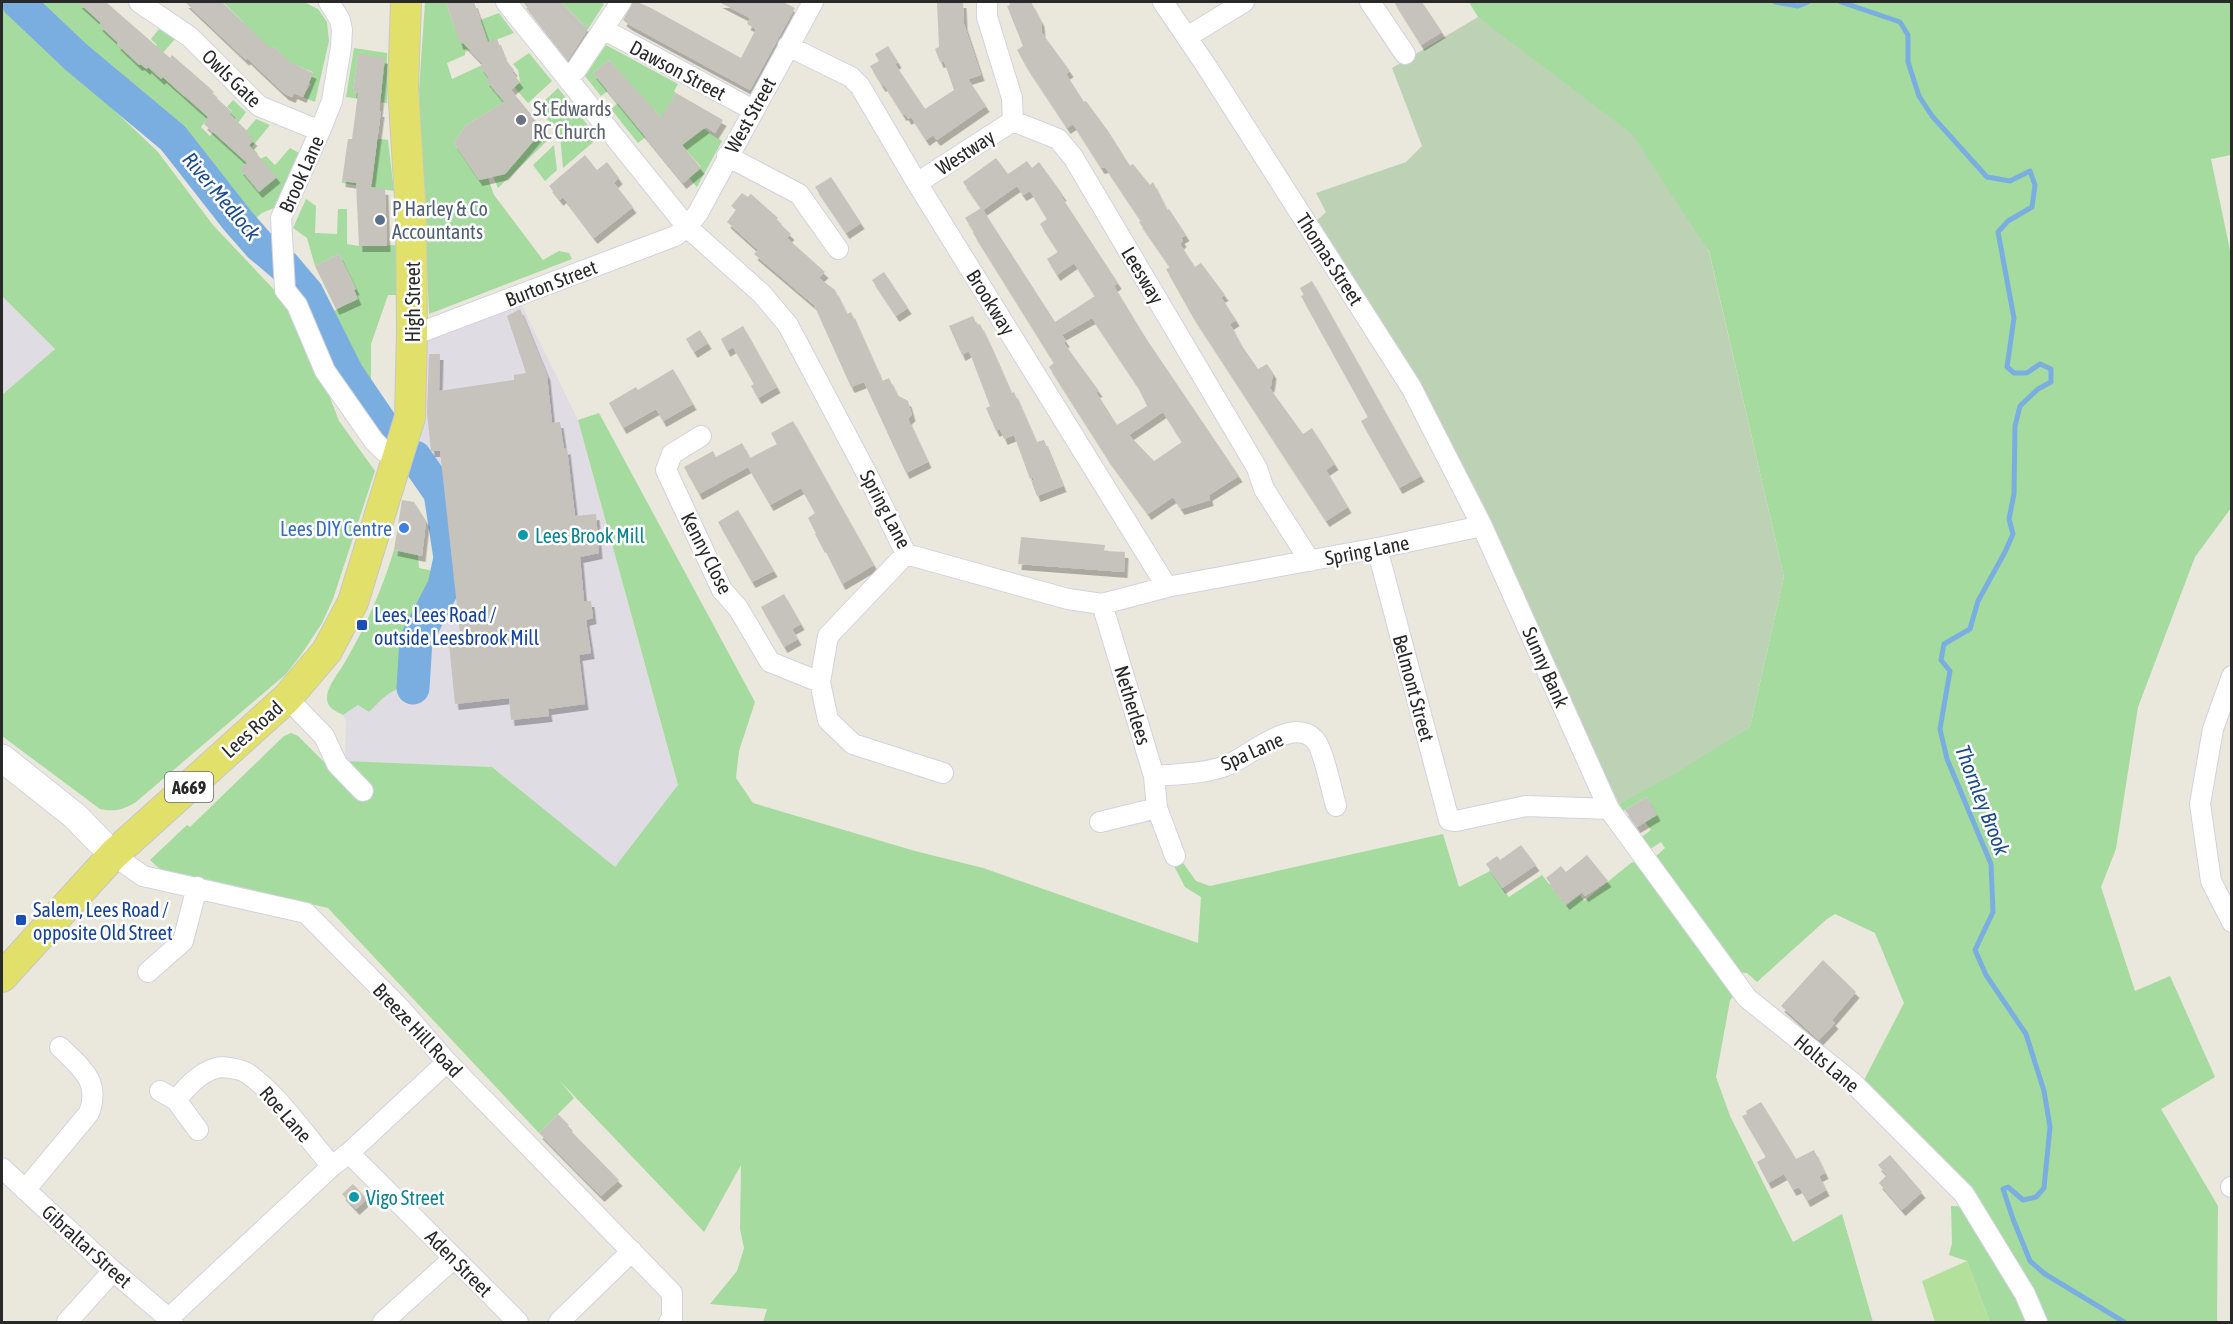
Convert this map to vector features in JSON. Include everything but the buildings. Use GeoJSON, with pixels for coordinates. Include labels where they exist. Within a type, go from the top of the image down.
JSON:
{"type":"FeatureCollection","features":[{"type":"Feature","properties":{"kind":"main road","name":"High Street"},"geometry":{"type":"LineString","coordinates":[[399,456],[410,417],[412,331],[411,213],[403,87],[406,2]]}},
{"type":"Feature","properties":{"kind":"main road","name":"Lees Road"},"geometry":{"type":"LineString","coordinates":[[2,977],[113,855],[287,698],[327,651],[345,621],[360,586],[399,456]]}},
{"type":"Feature","properties":{"kind":"street","name":"Brook Lane"},"geometry":{"type":"LineString","coordinates":[[329,2],[340,20],[342,30],[332,101],[281,218],[285,290],[297,305],[325,371],[374,441],[384,451],[399,456]]}},
{"type":"Feature","properties":{"kind":"street","name":"Spring Lane"},"geometry":{"type":"LineString","coordinates":[[506,2],[687,227],[762,294],[788,325],[867,474],[906,554],[1068,599],[1102,604],[1167,587],[1482,526]]}},
{"type":"Feature","properties":{"kind":"street"},"geometry":{"type":"LineString","coordinates":[[567,77],[576,69],[621,2]]}},
{"type":"Feature","properties":{"kind":"street","name":"West Street"},"geometry":{"type":"LineString","coordinates":[[687,227],[694,220],[811,2]]}},
{"type":"Feature","properties":{"kind":"street"},"geometry":{"type":"LineString","coordinates":[[987,2],[987,17],[1012,98],[1013,120]]}},
{"type":"Feature","properties":{"kind":"street","name":"Thomas Street"},"geometry":{"type":"LineString","coordinates":[[1163,2],[1411,387],[1482,526]]}},
{"type":"Feature","properties":{"kind":"street"},"geometry":{"type":"LineString","coordinates":[[1186,37],[1244,2]]}},
{"type":"Feature","properties":{"kind":"street"},"geometry":{"type":"LineString","coordinates":[[1370,2],[1405,54]]}},
{"type":"Feature","properties":{"kind":"street","name":"Owls Gate"},"geometry":{"type":"LineString","coordinates":[[150,5],[190,37],[259,106],[320,131]]}},
{"type":"Feature","properties":{"kind":"street","name":"Dawson Street"},"geometry":{"type":"LineString","coordinates":[[603,29],[753,110]]}},
{"type":"Feature","properties":{"kind":"street","name":"Brookway"},"geometry":{"type":"LineString","coordinates":[[788,45],[851,77],[860,86],[917,183],[1167,587]]}},
{"type":"Feature","properties":{"kind":"street","name":"Westway"},"geometry":{"type":"LineString","coordinates":[[917,183],[1013,120]]}},
{"type":"Feature","properties":{"kind":"street","name":"Leesway"},"geometry":{"type":"LineString","coordinates":[[1013,120],[1058,139],[1073,157],[1257,468],[1264,489],[1310,561]]}},
{"type":"Feature","properties":{"kind":"street"},"geometry":{"type":"LineString","coordinates":[[728,156],[799,194],[838,249]]}},
{"type":"Feature","properties":{"kind":"street","name":"Burton Street"},"geometry":{"type":"LineString","coordinates":[[412,331],[424,330],[675,236],[687,227]]}},
{"type":"Feature","properties":{"kind":"street","name":"Kenny Close"},"geometry":{"type":"LineString","coordinates":[[701,436],[672,454],[666,470],[722,590],[738,609],[770,662],[820,682]]}},
{"type":"Feature","properties":{"kind":"street","name":"Sunny Bank"},"geometry":{"type":"LineString","coordinates":[[1482,526],[1609,808]]}},
{"type":"Feature","properties":{"kind":"street","name":"Belmont Street"},"geometry":{"type":"LineString","coordinates":[[1377,548],[1449,820],[1456,821],[1526,806],[1609,808]]}},
{"type":"Feature","properties":{"kind":"street"},"geometry":{"type":"LineString","coordinates":[[906,554],[828,636],[820,682],[828,720],[853,744],[943,773]]}},
{"type":"Feature","properties":{"kind":"street","name":"Netherlees"},"geometry":{"type":"LineString","coordinates":[[1102,604],[1154,776],[1157,808],[1175,856]]}},
{"type":"Feature","properties":{"kind":"street"},"geometry":{"type":"LineString","coordinates":[[2232,676],[2213,729],[2200,804],[2211,881],[2232,922]]}},
{"type":"Feature","properties":{"kind":"street"},"geometry":{"type":"LineString","coordinates":[[287,698],[324,736],[337,764],[363,791]]}},
{"type":"Feature","properties":{"kind":"street","name":"Spa Lane"},"geometry":{"type":"LineString","coordinates":[[1154,776],[1194,772],[1228,765],[1270,739],[1290,733],[1308,734],[1317,741],[1336,806]]}},
{"type":"Feature","properties":{"kind":"street"},"geometry":{"type":"LineString","coordinates":[[2,758],[75,816],[113,855]]}},
{"type":"Feature","properties":{"kind":"street"},"geometry":{"type":"LineString","coordinates":[[1100,822],[1157,808]]}},
{"type":"Feature","properties":{"kind":"street","name":"Holts Lane"},"geometry":{"type":"LineString","coordinates":[[1609,808],[1747,998],[1853,1083],[1964,1194],[2025,1294],[2037,1323]]}},
{"type":"Feature","properties":{"kind":"street","name":"Breeze Hill Road"},"geometry":{"type":"LineString","coordinates":[[113,855],[143,876],[306,913],[401,1009],[447,1062],[672,1293],[672,1319],[669,1323]]}},
{"type":"Feature","properties":{"kind":"street"},"geometry":{"type":"LineString","coordinates":[[148,972],[183,941],[197,887]]}},
{"type":"Feature","properties":{"kind":"street"},"geometry":{"type":"LineString","coordinates":[[25,1190],[88,1113],[93,1102],[93,1088],[87,1074],[60,1047]]}},
{"type":"Feature","properties":{"kind":"street"},"geometry":{"type":"LineString","coordinates":[[171,1320],[332,1166],[447,1062]]}},
{"type":"Feature","properties":{"kind":"street","name":"Roe Lane"},"geometry":{"type":"LineString","coordinates":[[198,1130],[168,1095],[218,1067],[244,1071],[264,1087],[332,1166]]}},
{"type":"Feature","properties":{"kind":"street","name":"Aden Street"},"geometry":{"type":"LineString","coordinates":[[349,1153],[518,1323]]}},
{"type":"Feature","properties":{"kind":"street","name":"Gibraltar Street"},"geometry":{"type":"LineString","coordinates":[[2,1168],[113,1271],[171,1320]]}},
{"type":"Feature","properties":{"kind":"street"},"geometry":{"type":"LineString","coordinates":[[559,1323],[632,1251]]}},
{"type":"Feature","properties":{"kind":"street"},"geometry":{"type":"LineString","coordinates":[[383,1323],[454,1258]]}},
{"type":"Feature","properties":{"kind":"street"},"geometry":{"type":"LineString","coordinates":[[67,1323],[113,1271]]}},
{"type":"Feature","properties":{"kind":"shaded area"},"geometry":{"type":"Polygon","coordinates":[[[2,296],[55,349],[2,395],[2,296]]]}},
{"type":"Feature","properties":{"kind":"shaded area"},"geometry":{"type":"Polygon","coordinates":[[[520,302],[578,420],[678,786],[615,868],[492,767],[345,761],[346,720],[343,715],[358,705],[369,712],[386,695],[404,686],[405,659],[409,641],[437,588],[438,572],[417,397],[428,334],[520,302]]]}},
{"type":"Feature","properties":{"kind":"green space"},"geometry":{"type":"Polygon","coordinates":[[[2,2],[81,2],[101,23],[99,25],[118,42],[117,45],[146,69],[159,55],[154,49],[157,45],[151,39],[159,29],[175,39],[161,55],[161,79],[163,77],[184,97],[200,80],[203,82],[190,96],[216,107],[201,127],[210,136],[217,128],[225,135],[237,121],[227,107],[233,100],[246,112],[238,123],[240,156],[253,141],[246,131],[256,119],[270,125],[252,147],[258,154],[241,169],[266,156],[275,165],[290,148],[299,153],[297,164],[274,208],[262,213],[247,225],[175,133],[30,9],[24,24],[158,152],[213,225],[298,315],[339,421],[375,471],[333,599],[322,623],[303,652],[286,674],[136,802],[119,810],[100,809],[2,736],[2,395],[55,349],[2,296],[2,2]]]}},
{"type":"Feature","properties":{"kind":"green space"},"geometry":{"type":"Polygon","coordinates":[[[223,2],[304,2],[318,9],[327,22],[329,41],[315,102],[303,97],[311,84],[309,83],[313,72],[293,64],[283,85],[284,57],[274,47],[257,64],[252,63],[268,47],[240,26],[243,22],[223,2]]]}},
{"type":"Feature","properties":{"kind":"green space"},"geometry":{"type":"Polygon","coordinates":[[[425,2],[446,2],[454,26],[485,34],[480,20],[499,13],[514,33],[465,52],[465,55],[447,63],[452,79],[480,66],[497,94],[514,96],[465,126],[454,143],[479,180],[488,178],[494,195],[543,260],[559,251],[569,253],[572,259],[429,314],[419,90],[425,2]]]}},
{"type":"Feature","properties":{"kind":"green space"},"geometry":{"type":"Polygon","coordinates":[[[561,2],[600,2],[604,4],[588,29],[561,2]]]}},
{"type":"Feature","properties":{"kind":"green space"},"geometry":{"type":"Polygon","coordinates":[[[1469,2],[2231,2],[2231,155],[2211,159],[2231,255],[2231,508],[2195,557],[2138,707],[2116,849],[2101,887],[2135,991],[2170,976],[2215,1077],[2161,1109],[2218,1206],[2217,1322],[2049,1322],[1978,1197],[1863,1082],[1904,1003],[1875,933],[1835,914],[1757,982],[1747,973],[1732,972],[1653,859],[1665,848],[1661,842],[1649,850],[1640,838],[1651,830],[1645,822],[1657,815],[1647,797],[1623,811],[1619,804],[1750,727],[1784,577],[1709,251],[1478,17],[1469,2]]]}},
{"type":"Feature","properties":{"kind":"green space"},"geometry":{"type":"Polygon","coordinates":[[[1478,17],[1632,134],[1709,252],[1784,577],[1750,727],[1676,773],[1619,804],[1482,511],[1314,223],[1326,212],[1316,193],[1406,162],[1422,146],[1392,68],[1478,17]]]}},
{"type":"Feature","properties":{"kind":"green space"},"geometry":{"type":"Polygon","coordinates":[[[606,45],[678,84],[669,105],[722,141],[697,187],[689,178],[701,167],[682,145],[688,140],[679,129],[674,133],[655,110],[637,124],[646,137],[638,143],[611,109],[618,103],[644,100],[609,60],[593,73],[608,91],[601,96],[585,76],[606,45]]]}},
{"type":"Feature","properties":{"kind":"green space"},"geometry":{"type":"Polygon","coordinates":[[[354,48],[387,53],[387,103],[346,97],[354,48]],[[358,55],[353,92],[381,96],[382,90],[378,89],[358,55]]]}},
{"type":"Feature","properties":{"kind":"green space"},"geometry":{"type":"Polygon","coordinates":[[[529,53],[552,81],[528,103],[514,87],[520,81],[518,70],[513,64],[529,53]]]}},
{"type":"Feature","properties":{"kind":"green space"},"geometry":{"type":"Polygon","coordinates":[[[558,88],[598,138],[563,168],[560,135],[538,107],[558,88]]]}},
{"type":"Feature","properties":{"kind":"green space"},"geometry":{"type":"Polygon","coordinates":[[[543,130],[550,138],[498,188],[493,176],[505,174],[543,130]]]}},
{"type":"Feature","properties":{"kind":"green space"},"geometry":{"type":"Polygon","coordinates":[[[353,136],[388,140],[394,191],[342,183],[342,181],[372,184],[377,143],[353,136]]]}},
{"type":"Feature","properties":{"kind":"green space"},"geometry":{"type":"Polygon","coordinates":[[[554,145],[557,170],[545,181],[533,165],[554,145]]]}},
{"type":"Feature","properties":{"kind":"green space"},"geometry":{"type":"Polygon","coordinates":[[[306,199],[316,206],[315,233],[337,234],[338,209],[347,209],[347,244],[397,245],[397,295],[388,295],[371,344],[371,389],[353,366],[326,315],[357,299],[354,290],[356,289],[339,254],[315,266],[307,238],[293,228],[306,199]]]}},
{"type":"Feature","properties":{"kind":"green space"},"geometry":{"type":"Polygon","coordinates":[[[599,413],[755,702],[739,751],[736,778],[753,803],[915,851],[983,868],[1198,943],[1201,897],[1185,887],[1173,864],[1181,860],[1196,881],[1210,886],[1443,834],[1459,887],[1490,871],[1509,897],[1542,875],[1566,906],[1580,895],[1584,901],[1631,863],[1638,861],[1733,997],[1730,1000],[1716,1077],[1730,1116],[1793,1242],[1842,1214],[1873,1322],[763,1322],[767,1309],[710,1304],[737,1271],[744,1248],[740,1229],[741,1165],[704,1232],[559,1080],[574,1098],[539,1133],[328,908],[161,870],[150,860],[187,825],[190,827],[284,736],[291,733],[298,736],[335,773],[345,761],[492,767],[615,867],[678,785],[578,420],[599,413]]]}},
{"type":"Feature","properties":{"kind":"green space"},"geometry":{"type":"Polygon","coordinates":[[[394,550],[418,555],[419,568],[438,572],[437,583],[431,600],[409,640],[405,657],[404,687],[389,693],[369,712],[358,705],[343,715],[329,705],[327,694],[367,621],[394,550]]]}},
{"type":"Feature","properties":{"kind":"green space"},"geometry":{"type":"Polygon","coordinates":[[[1951,1206],[1967,1207],[2030,1322],[1990,1322],[1967,1261],[1949,1255],[1952,1243],[1951,1206]]]}},
{"type":"Feature","properties":{"kind":"green space"},"geometry":{"type":"Polygon","coordinates":[[[1967,1261],[1990,1322],[1935,1322],[1922,1281],[1967,1261]]]}},
{"type":"Feature","properties":{"kind":"waterway","name":"River Medlock"},"geometry":{"type":"LineString","coordinates":[[18,2],[76,57],[173,138],[238,221],[259,245],[284,266],[307,293],[347,373],[383,426]]}},
{"type":"Feature","properties":{"kind":"waterway","name":"Thornley Brook"},"geometry":{"type":"LineString","coordinates":[[1775,2],[1798,6],[1808,2]]}},
{"type":"Feature","properties":{"kind":"waterway","name":"Thornley Brook"},"geometry":{"type":"LineString","coordinates":[[1841,2],[1900,22],[1908,35],[1908,62],[1919,96],[1932,116],[1987,177],[2010,181],[2030,171],[2035,185],[2032,207],[2008,221],[1998,232],[2014,318],[2007,367],[2014,373],[2027,373],[2040,364],[2051,369],[2051,382],[2038,389],[2020,406],[2015,426],[2014,494],[2009,519],[2013,534],[1978,601],[1970,629],[1944,644],[1941,660],[1950,671],[1940,729],[1947,759],[1991,864],[1993,912],[1975,950],[1986,975],[2026,1034],[2044,1091],[2050,1127],[2044,1188],[2036,1197],[2023,1200],[2008,1187],[2003,1189],[2030,1261],[2045,1274],[2124,1322]]}},
{"type":"Feature","properties":{"kind":"waterway","name":"River Medlock"},"geometry":{"type":"LineString","coordinates":[[413,688],[416,640],[444,586],[450,558],[440,493],[415,457]]}},
{"type":"Feature","properties":{"kind":"place","name":"St Edwards RC Church"},"geometry":{"type":"Point","coordinates":[521,120]}},
{"type":"Feature","properties":{"kind":"place","name":"P Harley & Co Accountants"},"geometry":{"type":"Point","coordinates":[380,220]}},
{"type":"Feature","properties":{"kind":"place","name":"Lees DIY Centre"},"geometry":{"type":"Point","coordinates":[404,528]}},
{"type":"Feature","properties":{"kind":"place","name":"Lees Brook Mill"},"geometry":{"type":"Point","coordinates":[523,535]}},
{"type":"Feature","properties":{"kind":"place","name":"Lees, Lees Road / outside Leesbrook Mill"},"geometry":{"type":"Point","coordinates":[362,625]}},
{"type":"Feature","properties":{"kind":"place","name":"Salem, Lees Road / opposite Old Street"},"geometry":{"type":"Point","coordinates":[21,920]}},
{"type":"Feature","properties":{"kind":"place","name":"Vigo Street"},"geometry":{"type":"Point","coordinates":[354,1197]}}]}
